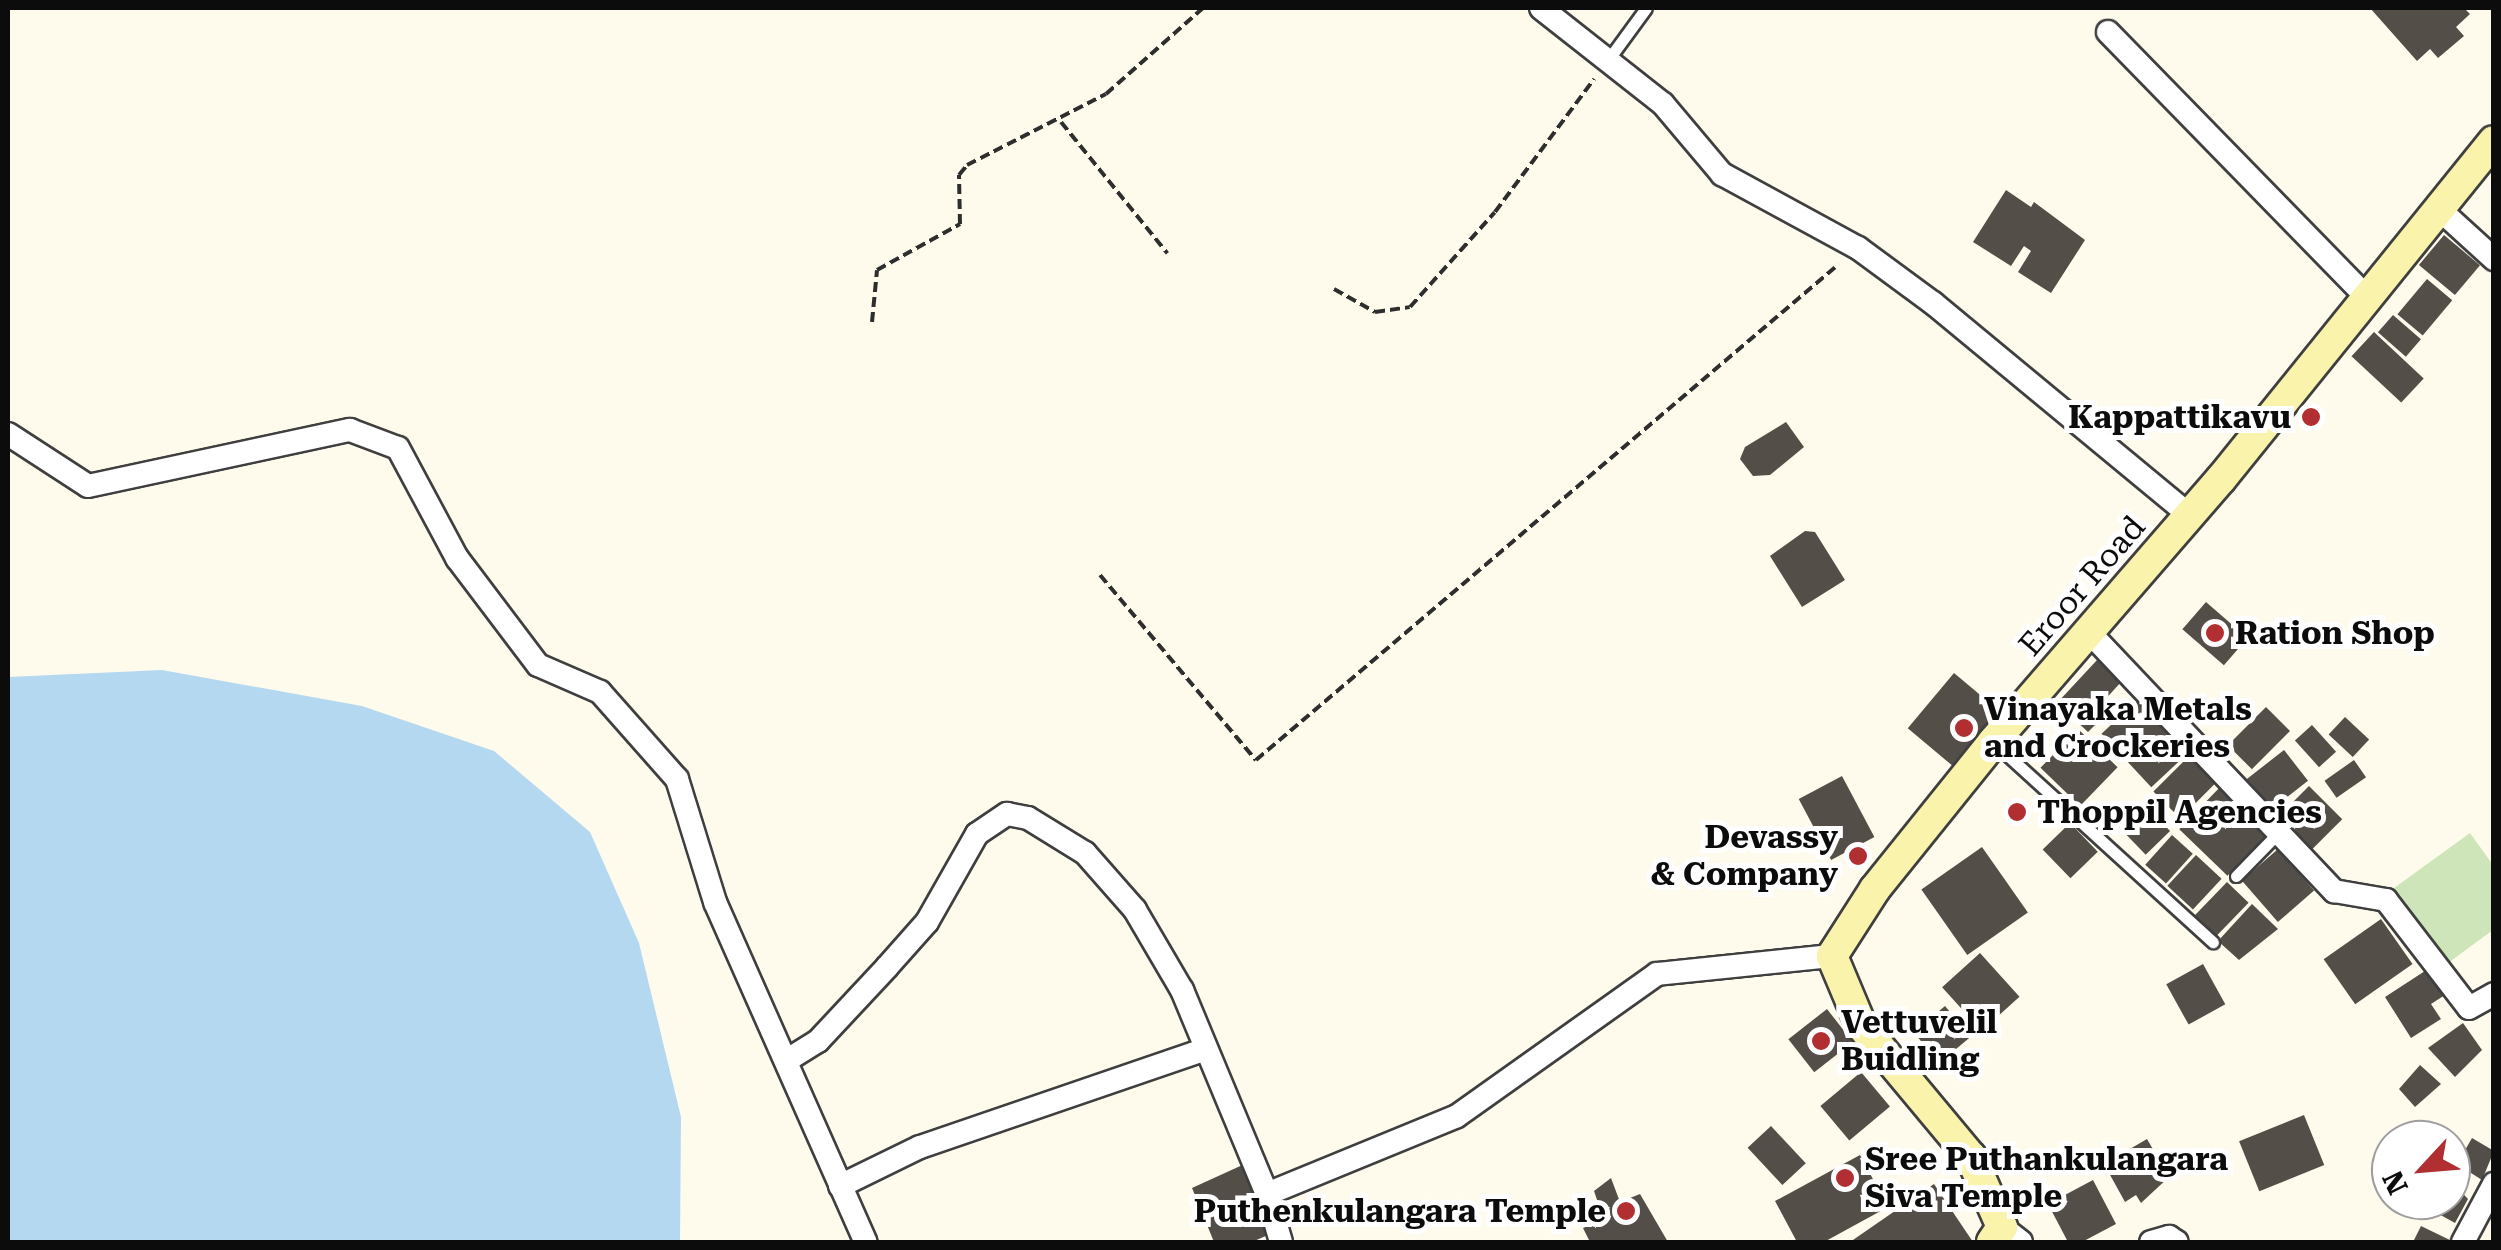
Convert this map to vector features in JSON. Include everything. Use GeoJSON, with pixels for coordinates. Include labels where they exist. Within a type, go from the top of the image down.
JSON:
{"type":"FeatureCollection","features":[{"type":"Feature","properties":{"kind":"main road","name":"Eroor Road"},"geometry":{"type":"LineString","coordinates":[[1832,956],[1875,889],[1993,742],[2190,515],[2494,141]]}},
{"type":"Feature","properties":{"kind":"main road"},"geometry":{"type":"LineString","coordinates":[[1832,956],[1860,1025],[1971,1157],[2005,1237]]}},
{"type":"Feature","properties":{"kind":"street"},"geometry":{"type":"LineString","coordinates":[[1541,8],[1663,104],[1722,174],[1858,248],[2114,447],[2190,515]]}},
{"type":"Feature","properties":{"kind":"street"},"geometry":{"type":"LineString","coordinates":[[2108,32],[2366,298]]}},
{"type":"Feature","properties":{"kind":"street"},"geometry":{"type":"LineString","coordinates":[[2438,208],[2494,259]]}},
{"type":"Feature","properties":{"kind":"street"},"geometry":{"type":"LineString","coordinates":[[8,434],[88,486],[350,430],[398,448],[457,558],[538,665],[600,692],[677,778],[715,902],[866,1242]]}},
{"type":"Feature","properties":{"kind":"street"},"geometry":{"type":"LineString","coordinates":[[2088,632],[2334,891],[2386,900],[2469,1008],[2494,994]]}},
{"type":"Feature","properties":{"kind":"street"},"geometry":{"type":"LineString","coordinates":[[788,1060],[818,1040],[927,922],[977,834],[1007,814],[1028,818],[1085,854],[1135,910],[1182,990],[1267,1194],[1281,1242]]}},
{"type":"Feature","properties":{"kind":"street"},"geometry":{"type":"LineString","coordinates":[[1267,1194],[1457,1116],[1657,974],[1832,956]]}},
{"type":"Feature","properties":{"kind":"street"},"geometry":{"type":"LineString","coordinates":[[840,1186],[920,1147],[1206,1049]]}},
{"type":"Feature","properties":{"kind":"street"},"geometry":{"type":"LineString","coordinates":[[2463,1242],[2494,1184]]}},
{"type":"Feature","properties":{"kind":"street"},"geometry":{"type":"LineString","coordinates":[[2151,1242],[2169,1237],[2177,1242]]}},
{"type":"Feature","properties":{"kind":"lane"},"geometry":{"type":"LineString","coordinates":[[1608,60],[1646,8]]}},
{"type":"Feature","properties":{"kind":"lane"},"geometry":{"type":"LineString","coordinates":[[1993,742],[2213,942]]}},
{"type":"Feature","properties":{"kind":"lane"},"geometry":{"type":"LineString","coordinates":[[2236,876],[2278,833]]}},
{"type":"Feature","properties":{"kind":"path"},"geometry":{"type":"LineString","coordinates":[[872,322],[877,270],[960,224],[959,175],[968,165],[1062,122],[1150,59],[1203,8]]}},
{"type":"Feature","properties":{"kind":"path"},"geometry":{"type":"LineString","coordinates":[[1334,289],[1376,312],[1410,307],[1495,212],[1608,60]]}},
{"type":"Feature","properties":{"kind":"path"},"geometry":{"type":"LineString","coordinates":[[1062,122],[1167,253]]}},
{"type":"Feature","properties":{"kind":"path"},"geometry":{"type":"LineString","coordinates":[[1100,575],[1256,760],[1858,248]]}},
{"type":"Feature","properties":{"kind":"green space"},"geometry":{"type":"Polygon","coordinates":[[[2470,833],[2493,865],[2493,930],[2448,963],[2394,888],[2470,833]]]}},
{"type":"Feature","properties":{"kind":"water"},"geometry":{"type":"Polygon","coordinates":[[[162,670],[362,706],[494,751],[590,832],[639,943],[681,1117],[680,1242],[8,1242],[8,677],[162,670]]]}},
{"type":"Feature","properties":{"kind":"building"},"geometry":{"type":"Polygon","coordinates":[[[2370,8],[2464,8],[2470,14],[2456,27],[2464,36],[2438,58],[2430,49],[2417,61],[2370,8]]]}},
{"type":"Feature","properties":{"kind":"building"},"geometry":{"type":"Polygon","coordinates":[[[2006,190],[2031,207],[2034,202],[2085,240],[2051,293],[2018,272],[2031,251],[2024,246],[2011,266],[1973,242],[2006,190]]]}},
{"type":"Feature","properties":{"kind":"building"},"geometry":{"type":"Polygon","coordinates":[[[2444,235],[2480,265],[2455,295],[2419,265],[2444,235]]]}},
{"type":"Feature","properties":{"kind":"building"},"geometry":{"type":"Polygon","coordinates":[[[2427,279],[2452,300],[2423,335],[2397,314],[2427,279]]]}},
{"type":"Feature","properties":{"kind":"building"},"geometry":{"type":"Polygon","coordinates":[[[2393,315],[2421,339],[2406,357],[2378,332],[2393,315]]]}},
{"type":"Feature","properties":{"kind":"building"},"geometry":{"type":"Polygon","coordinates":[[[2374,332],[2424,378],[2401,403],[2351,356],[2374,332]]]}},
{"type":"Feature","properties":{"kind":"building"},"geometry":{"type":"Polygon","coordinates":[[[1786,422],[1804,447],[1770,475],[1753,476],[1740,459],[1745,447],[1786,422]]]}},
{"type":"Feature","properties":{"kind":"building"},"geometry":{"type":"Polygon","coordinates":[[[1805,531],[1815,532],[1845,580],[1802,607],[1770,556],[1805,531]]]}},
{"type":"Feature","properties":{"kind":"building","name":"Ration Shop"},"geometry":{"type":"Polygon","coordinates":[[[2206,602],[2248,638],[2224,665],[2182,629],[2206,602]]]}},
{"type":"Feature","properties":{"kind":"building"},"geometry":{"type":"Polygon","coordinates":[[[2098,659],[2122,681],[2091,715],[2098,722],[2088,732],[2057,703],[2098,659]]]}},
{"type":"Feature","properties":{"kind":"building"},"geometry":{"type":"Polygon","coordinates":[[[1954,673],[2001,713],[1955,768],[1908,728],[1954,673]]]}},
{"type":"Feature","properties":{"kind":"building"},"geometry":{"type":"Polygon","coordinates":[[[2141,697],[2191,750],[2151,787],[2102,734],[2141,697]]]}},
{"type":"Feature","properties":{"kind":"building"},"geometry":{"type":"Polygon","coordinates":[[[2266,707],[2290,731],[2252,769],[2228,745],[2266,707]]]}},
{"type":"Feature","properties":{"kind":"building"},"geometry":{"type":"Polygon","coordinates":[[[2345,717],[2369,740],[2353,757],[2329,735],[2345,717]]]}},
{"type":"Feature","properties":{"kind":"building"},"geometry":{"type":"Polygon","coordinates":[[[2312,725],[2336,752],[2319,767],[2295,740],[2312,725]]]}},
{"type":"Feature","properties":{"kind":"building"},"geometry":{"type":"Polygon","coordinates":[[[2078,729],[2118,767],[2080,806],[2040,768],[2078,729]]]}},
{"type":"Feature","properties":{"kind":"building"},"geometry":{"type":"Polygon","coordinates":[[[2284,750],[2308,781],[2267,813],[2243,782],[2284,750]]]}},
{"type":"Feature","properties":{"kind":"building"},"geometry":{"type":"Polygon","coordinates":[[[2193,752],[2220,779],[2180,818],[2153,792],[2193,752]]]}},
{"type":"Feature","properties":{"kind":"building"},"geometry":{"type":"Polygon","coordinates":[[[2354,760],[2366,777],[2337,798],[2325,781],[2354,760]]]}},
{"type":"Feature","properties":{"kind":"building"},"geometry":{"type":"Polygon","coordinates":[[[1842,776],[1874,837],[1831,860],[1799,799],[1842,776]]]}},
{"type":"Feature","properties":{"kind":"building"},"geometry":{"type":"Polygon","coordinates":[[[2223,784],[2271,831],[2227,876],[2179,829],[2223,784]]]}},
{"type":"Feature","properties":{"kind":"building"},"geometry":{"type":"Polygon","coordinates":[[[2309,786],[2342,819],[2310,851],[2277,818],[2309,786]]]}},
{"type":"Feature","properties":{"kind":"building"},"geometry":{"type":"Polygon","coordinates":[[[2143,803],[2170,831],[2146,855],[2119,827],[2143,803]]]}},
{"type":"Feature","properties":{"kind":"building"},"geometry":{"type":"Polygon","coordinates":[[[2070,823],[2098,852],[2070,878],[2043,849],[2070,823]]]}},
{"type":"Feature","properties":{"kind":"building"},"geometry":{"type":"Polygon","coordinates":[[[2172,835],[2193,854],[2166,883],[2145,865],[2172,835]]]}},
{"type":"Feature","properties":{"kind":"building"},"geometry":{"type":"Polygon","coordinates":[[[1982,847],[2028,913],[1967,955],[1921,889],[1982,847]]]}},
{"type":"Feature","properties":{"kind":"building"},"geometry":{"type":"Polygon","coordinates":[[[2278,849],[2314,891],[2278,922],[2242,880],[2278,849]]]}},
{"type":"Feature","properties":{"kind":"building"},"geometry":{"type":"Polygon","coordinates":[[[2196,855],[2222,879],[2193,910],[2167,886],[2196,855]]]}},
{"type":"Feature","properties":{"kind":"building"},"geometry":{"type":"Polygon","coordinates":[[[2227,882],[2249,903],[2215,937],[2194,917],[2227,882]]]}},
{"type":"Feature","properties":{"kind":"building"},"geometry":{"type":"Polygon","coordinates":[[[2252,904],[2278,929],[2239,960],[2218,941],[2252,904]]]}},
{"type":"Feature","properties":{"kind":"building"},"geometry":{"type":"Polygon","coordinates":[[[2381,919],[2413,964],[2355,1004],[2324,959],[2381,919]]]}},
{"type":"Feature","properties":{"kind":"building"},"geometry":{"type":"Polygon","coordinates":[[[1980,953],[2019,997],[1982,1031],[1942,987],[1980,953]]]}},
{"type":"Feature","properties":{"kind":"building"},"geometry":{"type":"Polygon","coordinates":[[[2203,964],[2225,1004],[2189,1025],[2166,984],[2203,964]]]}},
{"type":"Feature","properties":{"kind":"building"},"geometry":{"type":"Polygon","coordinates":[[[2428,969],[2445,995],[2431,1004],[2441,1019],[2411,1038],[2385,997],[2428,969]]]}},
{"type":"Feature","properties":{"kind":"building"},"geometry":{"type":"Polygon","coordinates":[[[1945,1006],[1971,1037],[1939,1063],[1914,1032],[1945,1006]]]}},
{"type":"Feature","properties":{"kind":"building","name":"Vettuvelil Buidling"},"geometry":{"type":"Polygon","coordinates":[[[1827,1009],[1853,1042],[1814,1072],[1788,1039],[1827,1009]]]}},
{"type":"Feature","properties":{"kind":"building"},"geometry":{"type":"Polygon","coordinates":[[[2463,1023],[2482,1050],[2455,1077],[2428,1048],[2463,1023]]]}},
{"type":"Feature","properties":{"kind":"building"},"geometry":{"type":"Polygon","coordinates":[[[2420,1065],[2441,1084],[2415,1107],[2399,1089],[2420,1065]]]}},
{"type":"Feature","properties":{"kind":"building"},"geometry":{"type":"Polygon","coordinates":[[[1861,1072],[1890,1106],[1849,1141],[1820,1106],[1861,1072]]]}},
{"type":"Feature","properties":{"kind":"building"},"geometry":{"type":"Polygon","coordinates":[[[2304,1115],[2324,1165],[2259,1191],[2239,1141],[2304,1115]]]}},
{"type":"Feature","properties":{"kind":"building"},"geometry":{"type":"Polygon","coordinates":[[[1771,1126],[1806,1163],[1782,1185],[1748,1148],[1771,1126]]]}},
{"type":"Feature","properties":{"kind":"building"},"geometry":{"type":"Polygon","coordinates":[[[2147,1139],[2169,1177],[2141,1203],[2136,1195],[2125,1202],[2104,1164],[2147,1139]]]}},
{"type":"Feature","properties":{"kind":"building"},"geometry":{"type":"Polygon","coordinates":[[[2471,1140],[2494,1151],[2482,1180],[2471,1173],[2471,1140]]]}},
{"type":"Feature","properties":{"kind":"building","name":"Sree Puthankulangara Siva Temple"},"geometry":{"type":"Polygon","coordinates":[[[1860,1155],[1888,1207],[1824,1242],[1797,1242],[1775,1201],[1860,1155]]]}},
{"type":"Feature","properties":{"kind":"building"},"geometry":{"type":"Polygon","coordinates":[[[1249,1162],[1275,1232],[1252,1242],[1214,1242],[1192,1188],[1249,1162]]]}},
{"type":"Feature","properties":{"kind":"building","name":"Puthenkulangara Temple"},"geometry":{"type":"Polygon","coordinates":[[[1611,1178],[1620,1202],[1640,1194],[1668,1242],[1590,1242],[1583,1228],[1604,1220],[1594,1191],[1611,1178]]]}},
{"type":"Feature","properties":{"kind":"building"},"geometry":{"type":"Polygon","coordinates":[[[2093,1180],[2116,1224],[2082,1242],[2068,1242],[2048,1204],[2093,1180]]]}},
{"type":"Feature","properties":{"kind":"building"},"geometry":{"type":"Polygon","coordinates":[[[1934,1184],[1973,1242],[1850,1242],[1934,1184]]]}},
{"type":"Feature","properties":{"kind":"building"},"geometry":{"type":"Polygon","coordinates":[[[2421,1226],[2454,1242],[2413,1242],[2421,1226]]]}},
{"type":"Feature","properties":{"kind":"place","name":"Kappattikavu"},"geometry":{"type":"Point","coordinates":[2311,417]}},
{"type":"Feature","properties":{"kind":"place","name":"Ration Shop"},"geometry":{"type":"Point","coordinates":[2215,633]}},
{"type":"Feature","properties":{"kind":"place","name":"Vinayaka Metals and Crockeries"},"geometry":{"type":"Point","coordinates":[1964,728]}},
{"type":"Feature","properties":{"kind":"place","name":"Thoppil Agencies"},"geometry":{"type":"Point","coordinates":[2017,812]}},
{"type":"Feature","properties":{"kind":"place","name":"Devassy & Company"},"geometry":{"type":"Point","coordinates":[1858,856]}},
{"type":"Feature","properties":{"kind":"place","name":"Vettuvelil Buidling"},"geometry":{"type":"Point","coordinates":[1821,1041]}},
{"type":"Feature","properties":{"kind":"place","name":"Sree Puthankulangara Siva Temple"},"geometry":{"type":"Point","coordinates":[1845,1178]}},
{"type":"Feature","properties":{"kind":"place","name":"Puthenkulangara Temple"},"geometry":{"type":"Point","coordinates":[1626,1211]}}]}
